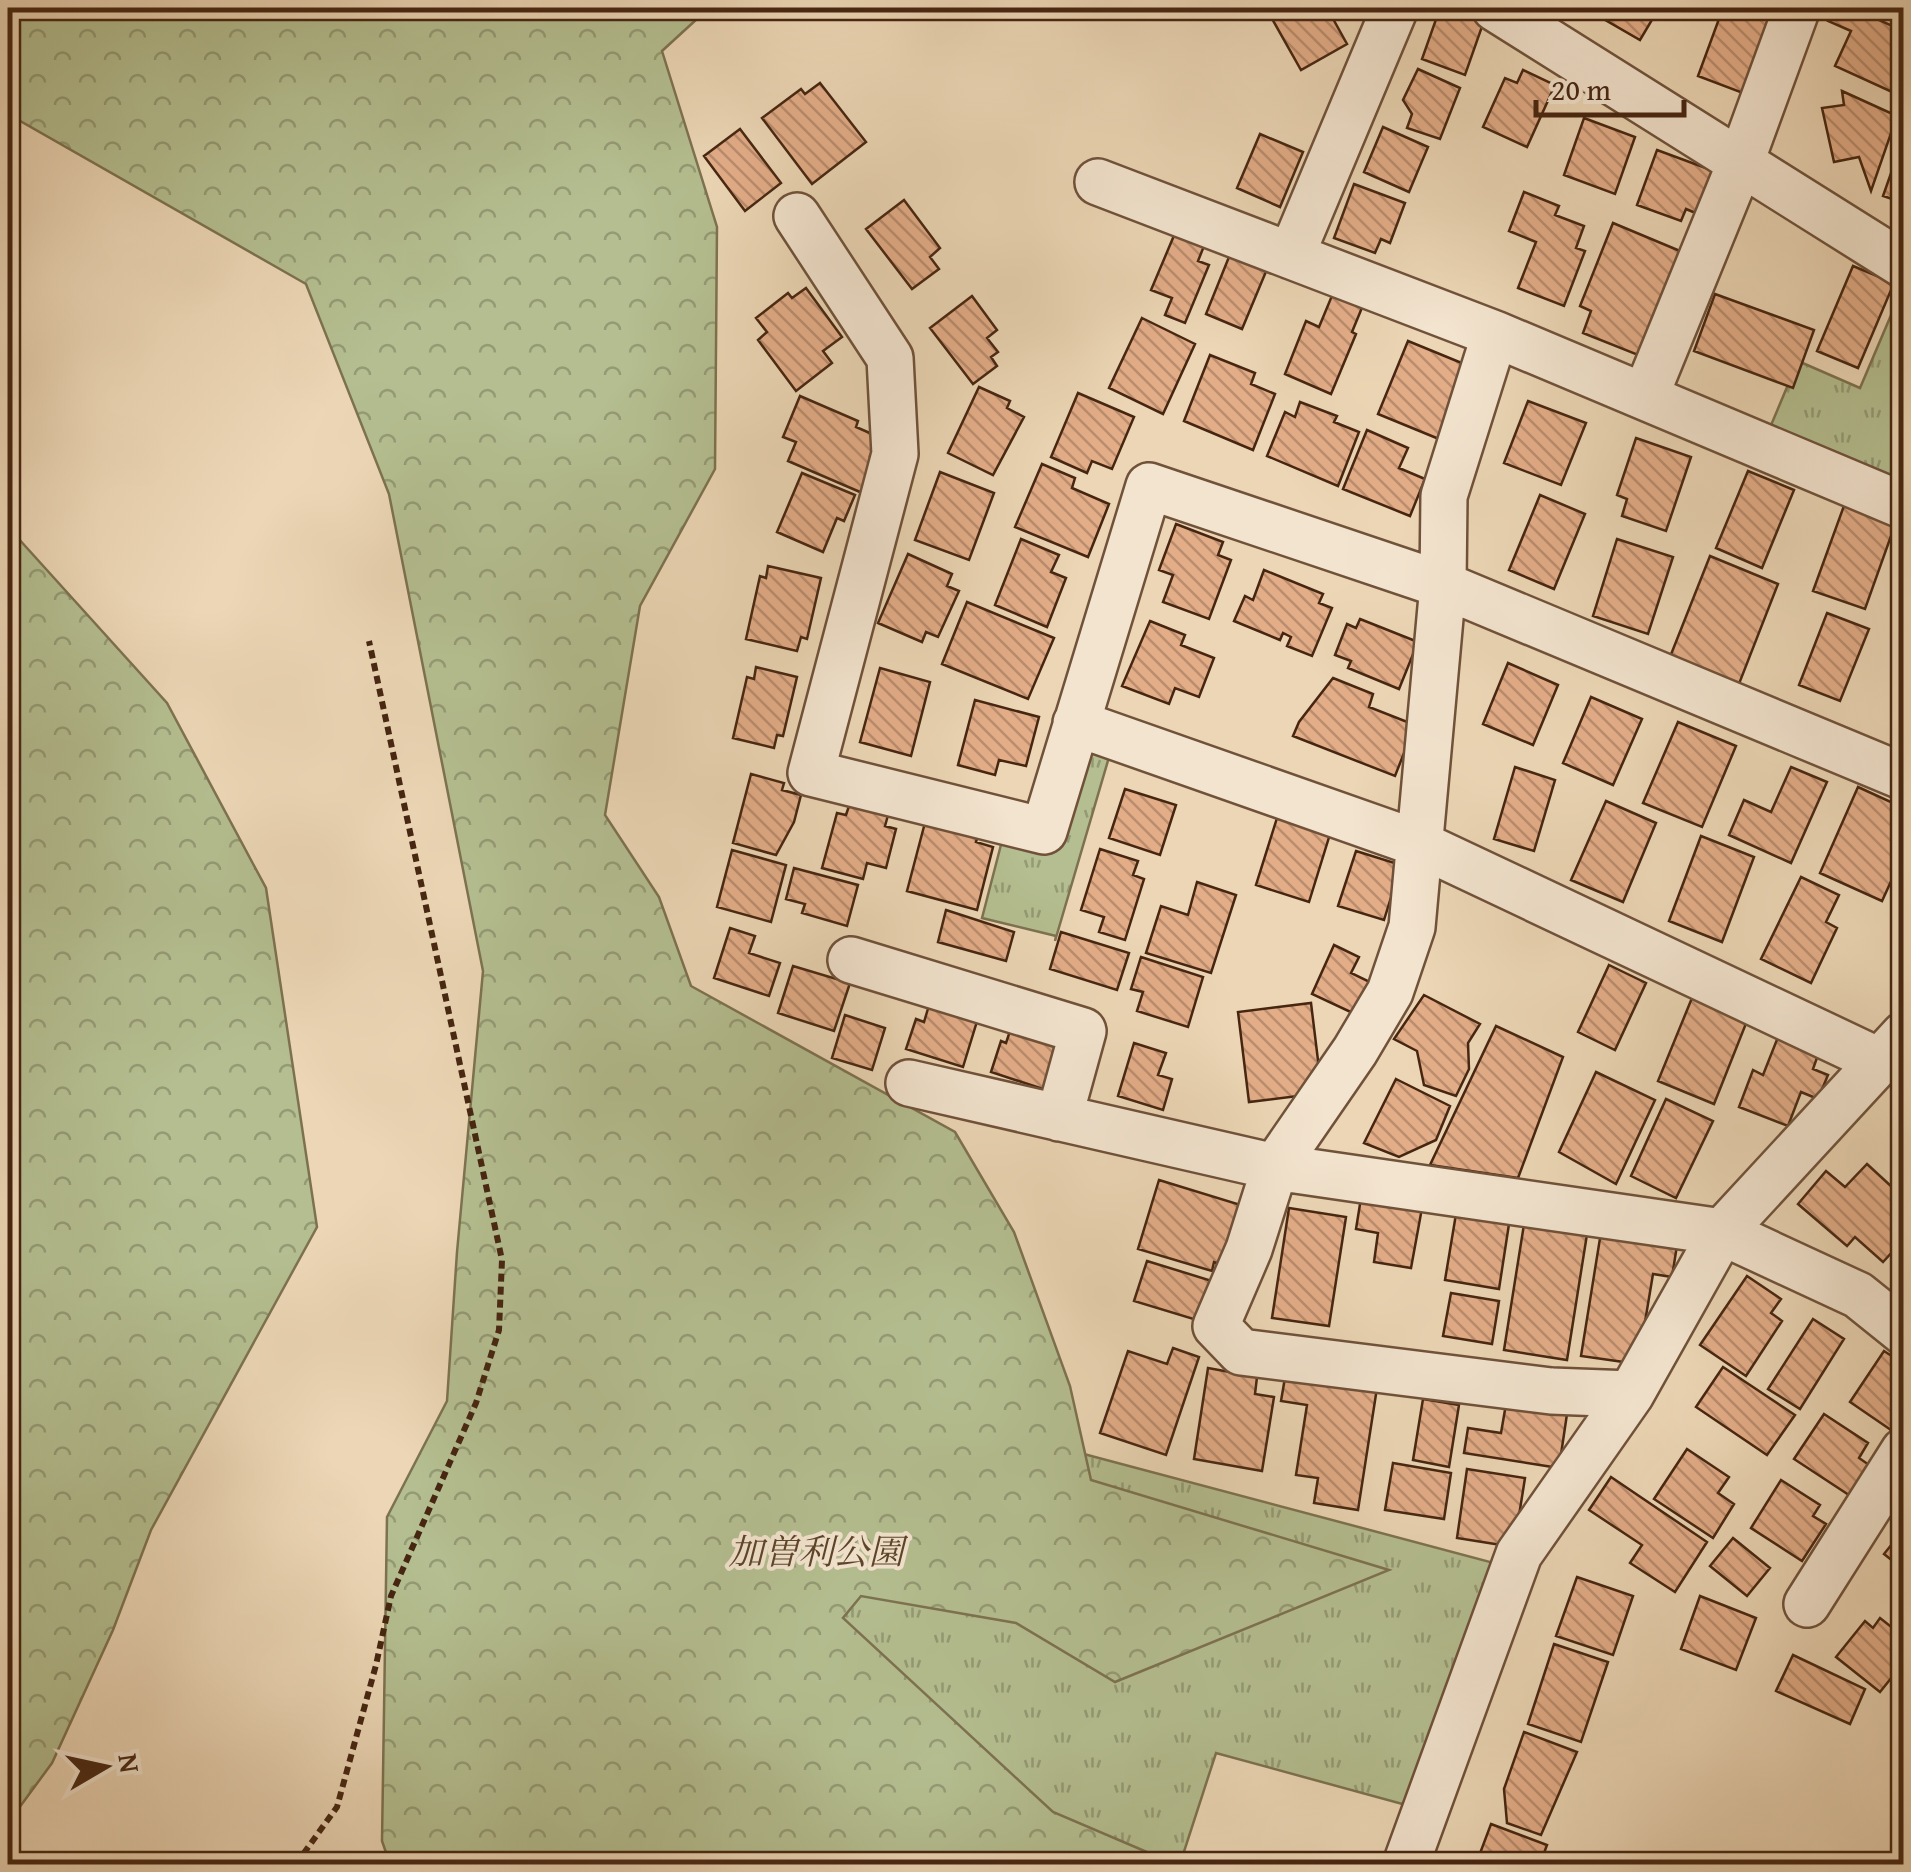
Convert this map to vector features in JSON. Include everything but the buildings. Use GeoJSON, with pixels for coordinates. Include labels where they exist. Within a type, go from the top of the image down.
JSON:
{"type":"FeatureCollection","features":[{"type":"Feature","properties":{"kind":"street"},"geometry":{"type":"LineString","coordinates":[[1291,256],[1396,8]]}},
{"type":"Feature","properties":{"kind":"street"},"geometry":{"type":"LineString","coordinates":[[1495,8],[1904,265]]}},
{"type":"Feature","properties":{"kind":"street"},"geometry":{"type":"LineString","coordinates":[[1645,397],[1740,164],[1796,8]]}},
{"type":"Feature","properties":{"kind":"street"},"geometry":{"type":"LineString","coordinates":[[1098,182],[1496,334],[1904,506]]}},
{"type":"Feature","properties":{"kind":"street"},"geometry":{"type":"LineString","coordinates":[[797,216],[890,358],[895,454],[812,773],[1044,831],[1149,486],[1443,585],[1904,777]]}},
{"type":"Feature","properties":{"kind":"street"},"geometry":{"type":"LineString","coordinates":[[1496,334],[1444,496],[1443,585],[1412,927],[1390,992],[1356,1051],[1274,1167],[1249,1249],[1216,1326],[1241,1352],[1550,1391],[1631,1394]]}},
{"type":"Feature","properties":{"kind":"street"},"geometry":{"type":"LineString","coordinates":[[1076,724],[1418,843],[1892,1049],[1722,1232],[1631,1394],[1519,1554],[1406,1864]]}},
{"type":"Feature","properties":{"kind":"street"},"geometry":{"type":"LineString","coordinates":[[851,960],[1083,1031],[1058,1118]]}},
{"type":"Feature","properties":{"kind":"street"},"geometry":{"type":"LineString","coordinates":[[908,1083],[1274,1167],[1722,1232],[1858,1295],[1904,1332]]}},
{"type":"Feature","properties":{"kind":"street"},"geometry":{"type":"LineString","coordinates":[[1807,1604],[1904,1450]]}},
{"type":"Feature","properties":{"kind":"path"},"geometry":{"type":"LineString","coordinates":[[296,1864],[337,1807],[391,1596],[469,1420],[499,1330],[502,1260],[369,641]]}},
{"type":"Feature","properties":{"kind":"green space"},"geometry":{"type":"Polygon","coordinates":[[[8,8],[709,8],[662,51],[717,227],[715,469],[640,606],[605,815],[659,897],[691,986],[955,1132],[1014,1232],[1070,1386],[1091,1480],[1389,1570],[1115,1682],[1016,1623],[861,1596],[843,1618],[1053,1812],[1175,1864],[390,1864],[382,1841],[387,1517],[447,1401],[483,971],[389,494],[306,284],[8,114],[8,8]]]}},
{"type":"Feature","properties":{"kind":"green space"},"geometry":{"type":"Polygon","coordinates":[[[1903,287],[1903,485],[1769,430],[1798,361],[1860,388],[1903,287]]]}},
{"type":"Feature","properties":{"kind":"green space"},"geometry":{"type":"Polygon","coordinates":[[[8,527],[167,703],[266,888],[317,1227],[151,1530],[113,1630],[52,1763],[8,1823],[8,527]]]}},
{"type":"Feature","properties":{"kind":"green space"},"geometry":{"type":"Polygon","coordinates":[[[1112,747],[1055,941],[1056,936],[982,918],[1003,837],[1077,750],[1112,747]]]}},
{"type":"Feature","properties":{"kind":"green space","name":"加曽利公園"},"geometry":{"type":"Polygon","coordinates":[[[1065,1449],[1494,1563],[1406,1805],[1216,1753],[1180,1864],[1139,1864],[552,1663],[1065,1449]]]}}]}
